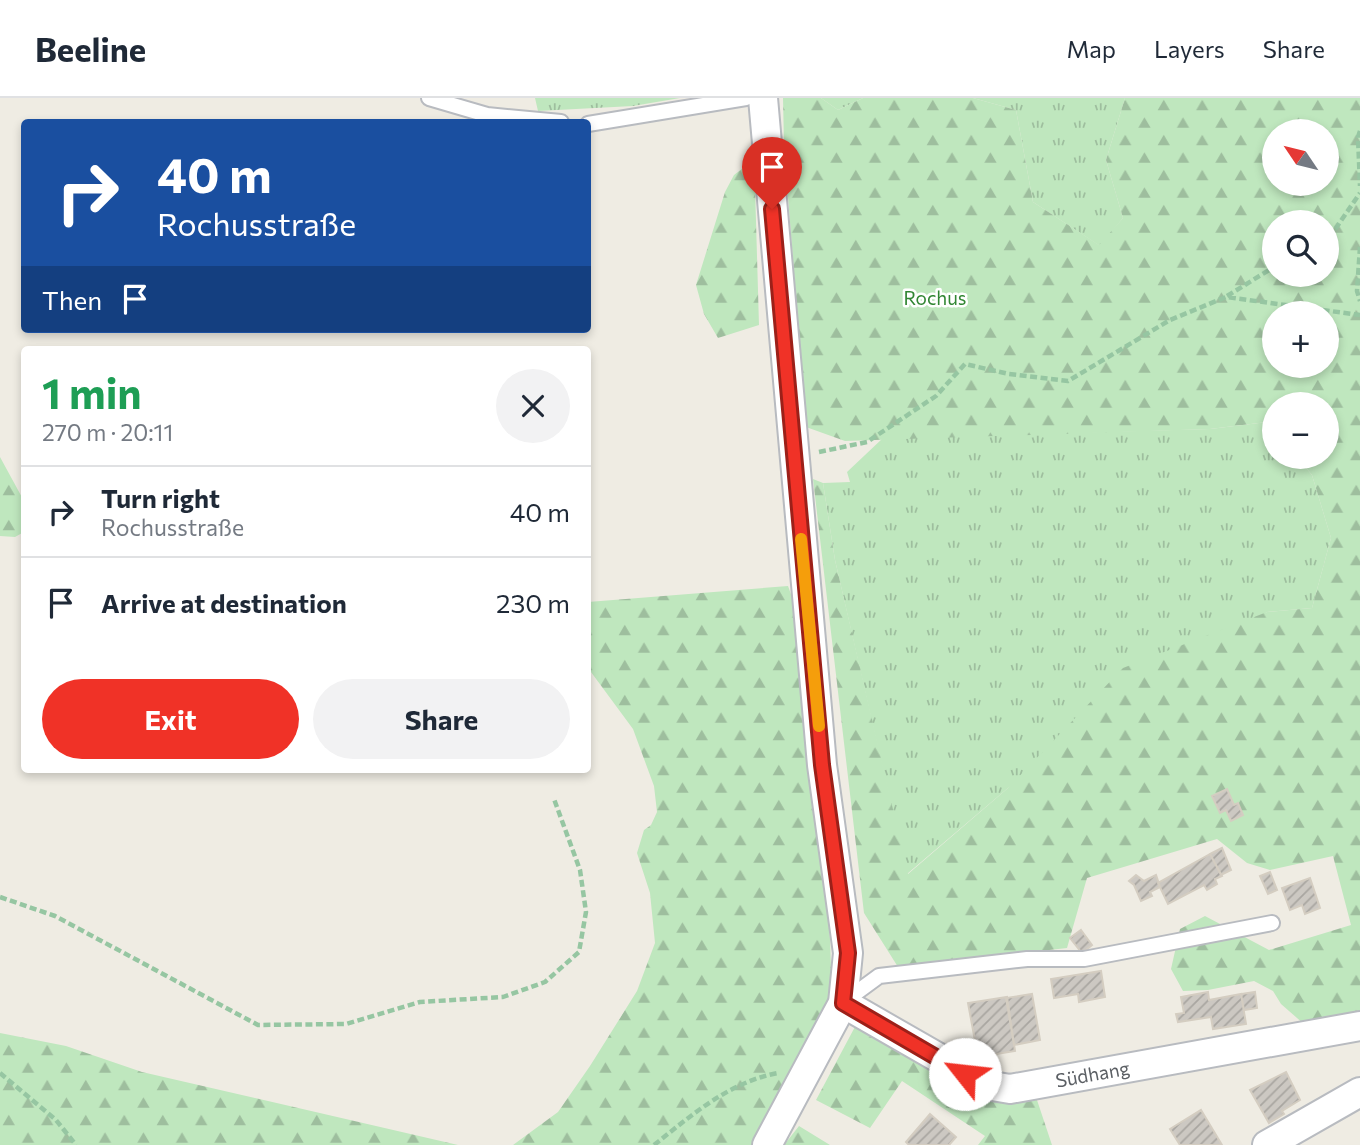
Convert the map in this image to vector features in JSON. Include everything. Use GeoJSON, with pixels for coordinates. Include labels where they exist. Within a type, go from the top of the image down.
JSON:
{"type":"FeatureCollection","features":[{"type":"Feature","properties":{"kind":"street"},"geometry":{"type":"LineString","coordinates":[[763,98],[822,765],[848,953],[843,1003],[766,1145]]}},
{"type":"Feature","properties":{"kind":"street","name":"Südhang"},"geometry":{"type":"LineString","coordinates":[[843,1003],[986,1085],[1010,1089],[1360,1026]]}},
{"type":"Feature","properties":{"kind":"street"},"geometry":{"type":"LineString","coordinates":[[1267,1145],[1360,1092]]}},
{"type":"Feature","properties":{"kind":"lane"},"geometry":{"type":"LineString","coordinates":[[429,98],[486,115],[529,119]]}},
{"type":"Feature","properties":{"kind":"lane"},"geometry":{"type":"LineString","coordinates":[[591,124],[746,98]]}},
{"type":"Feature","properties":{"kind":"lane"},"geometry":{"type":"LineString","coordinates":[[843,1003],[879,976],[1027,959],[1084,959],[1272,923]]}},
{"type":"Feature","properties":{"kind":"path"},"geometry":{"type":"LineString","coordinates":[[1360,131],[1360,186]]}},
{"type":"Feature","properties":{"kind":"path"},"geometry":{"type":"LineString","coordinates":[[1339,224],[1360,193]]}},
{"type":"Feature","properties":{"kind":"path"},"geometry":{"type":"LineString","coordinates":[[1360,247],[1357,291],[1360,302]]}},
{"type":"Feature","properties":{"kind":"path"},"geometry":{"type":"LineString","coordinates":[[794,458],[867,442],[936,396],[965,364],[1009,374],[1068,381],[1170,320],[1226,297],[1262,274]]}},
{"type":"Feature","properties":{"kind":"path"},"geometry":{"type":"LineString","coordinates":[[1226,297],[1360,315]]}},
{"type":"Feature","properties":{"kind":"path"},"geometry":{"type":"LineString","coordinates":[[0,897],[55,916],[258,1026],[346,1024],[420,1002],[503,997],[545,982],[579,952],[586,912],[580,870],[554,799]]}},
{"type":"Feature","properties":{"kind":"path"},"geometry":{"type":"LineString","coordinates":[[654,1145],[705,1105],[755,1077],[789,1071],[807,1073]]}},
{"type":"Feature","properties":{"kind":"path"},"geometry":{"type":"LineString","coordinates":[[0,1073],[56,1120],[76,1145]]}},
{"type":"Feature","properties":{"kind":"green space"},"geometry":{"type":"Polygon","coordinates":[[[535,98],[680,98],[633,106],[538,111],[535,98]]]}},
{"type":"Feature","properties":{"kind":"green space","name":"Rochus"},"geometry":{"type":"Polygon","coordinates":[[[783,98],[821,98],[838,110],[863,98],[973,98],[1016,110],[1033,202],[1099,245],[1123,218],[1106,160],[1125,98],[1360,98],[1360,1019],[1305,1025],[1281,1004],[1273,991],[1254,981],[1208,990],[1183,991],[1171,969],[1180,929],[1205,916],[1269,950],[1351,925],[1333,856],[1270,870],[1247,863],[1217,839],[1087,878],[1067,948],[898,967],[864,913],[813,479],[823,483],[835,560],[908,874],[1008,788],[1123,668],[1267,612],[1312,608],[1331,538],[1312,475],[1307,469],[1339,469],[1339,392],[1262,392],[1262,423],[1210,429],[845,441],[806,427],[784,145],[783,98]]]}},
{"type":"Feature","properties":{"kind":"green space"},"geometry":{"type":"Polygon","coordinates":[[[821,98],[863,98],[838,110],[821,98]]]}},
{"type":"Feature","properties":{"kind":"green space"},"geometry":{"type":"Polygon","coordinates":[[[973,98],[1125,98],[1106,160],[1123,218],[1100,246],[1033,202],[1016,110],[973,98]]]}},
{"type":"Feature","properties":{"kind":"green space"},"geometry":{"type":"Polygon","coordinates":[[[752,161],[759,325],[718,338],[704,314],[696,285],[725,192],[734,175],[752,161]]]}},
{"type":"Feature","properties":{"kind":"green space"},"geometry":{"type":"Polygon","coordinates":[[[1262,423],[1262,469],[1307,469],[1312,475],[1331,538],[1312,608],[1267,612],[1008,788],[907,874],[835,560],[823,483],[850,482],[847,472],[883,438],[1210,429],[1262,423]]]}},
{"type":"Feature","properties":{"kind":"green space"},"geometry":{"type":"Polygon","coordinates":[[[0,457],[21,496],[21,534],[15,537],[0,536],[0,457]]]}},
{"type":"Feature","properties":{"kind":"green space"},"geometry":{"type":"Polygon","coordinates":[[[788,586],[801,622],[830,939],[832,997],[756,1145],[513,1145],[558,1112],[637,991],[655,943],[650,893],[637,853],[644,830],[651,825],[657,812],[654,786],[633,729],[591,672],[591,602],[788,586]]]}},
{"type":"Feature","properties":{"kind":"green space"},"geometry":{"type":"Polygon","coordinates":[[[857,1023],[983,1093],[1037,1100],[1052,1145],[978,1145],[985,1136],[902,1081],[870,1128],[816,1100],[857,1023]]]}},
{"type":"Feature","properties":{"kind":"green space"},"geometry":{"type":"Polygon","coordinates":[[[0,1033],[66,1046],[142,1072],[458,1145],[0,1145],[0,1033]]]}},
{"type":"Feature","properties":{"kind":"green space"},"geometry":{"type":"Polygon","coordinates":[[[799,1126],[830,1145],[784,1145],[799,1126]]]}},
{"type":"Feature","properties":{"kind":"building"},"geometry":{"type":"Polygon","coordinates":[[[1227,789],[1234,805],[1238,803],[1243,815],[1231,821],[1226,810],[1220,813],[1212,796],[1227,789]]]}},
{"type":"Feature","properties":{"kind":"building"},"geometry":{"type":"Polygon","coordinates":[[[1222,848],[1231,870],[1221,875],[1210,854],[1222,848]]]}},
{"type":"Feature","properties":{"kind":"building"},"geometry":{"type":"Polygon","coordinates":[[[1210,854],[1222,876],[1215,879],[1217,884],[1207,890],[1204,885],[1168,904],[1158,883],[1210,854]]]}},
{"type":"Feature","properties":{"kind":"building"},"geometry":{"type":"Polygon","coordinates":[[[1270,872],[1277,890],[1268,894],[1260,876],[1270,872]]]}},
{"type":"Feature","properties":{"kind":"building"},"geometry":{"type":"Polygon","coordinates":[[[1136,875],[1144,881],[1156,875],[1160,887],[1150,892],[1152,896],[1141,901],[1134,885],[1129,881],[1136,875]]]}},
{"type":"Feature","properties":{"kind":"building"},"geometry":{"type":"Polygon","coordinates":[[[1310,878],[1320,908],[1305,914],[1302,905],[1290,910],[1282,888],[1310,878]]]}},
{"type":"Feature","properties":{"kind":"building"},"geometry":{"type":"Polygon","coordinates":[[[1081,930],[1092,945],[1082,953],[1070,938],[1081,930]]]}},
{"type":"Feature","properties":{"kind":"building"},"geometry":{"type":"Polygon","coordinates":[[[1101,971],[1105,997],[1079,1002],[1078,994],[1054,998],[1051,979],[1101,971]]]}},
{"type":"Feature","properties":{"kind":"building"},"geometry":{"type":"Polygon","coordinates":[[[1208,992],[1209,1000],[1241,994],[1246,1024],[1213,1029],[1211,1017],[1178,1022],[1176,1014],[1184,1013],[1181,997],[1208,992]]]}},
{"type":"Feature","properties":{"kind":"building"},"geometry":{"type":"Polygon","coordinates":[[[1255,992],[1257,1008],[1244,1010],[1241,994],[1255,992]]]}},
{"type":"Feature","properties":{"kind":"building"},"geometry":{"type":"Polygon","coordinates":[[[1032,994],[1040,1040],[1014,1045],[1006,998],[1032,994]]]}},
{"type":"Feature","properties":{"kind":"building"},"geometry":{"type":"Polygon","coordinates":[[[1007,997],[1015,1051],[978,1057],[968,1003],[1007,997]]]}},
{"type":"Feature","properties":{"kind":"building"},"geometry":{"type":"Polygon","coordinates":[[[1286,1072],[1300,1100],[1269,1123],[1250,1090],[1286,1072]]]}},
{"type":"Feature","properties":{"kind":"building"},"geometry":{"type":"Polygon","coordinates":[[[1201,1110],[1222,1145],[1180,1145],[1170,1129],[1201,1110]]]}},
{"type":"Feature","properties":{"kind":"building"},"geometry":{"type":"Polygon","coordinates":[[[930,1114],[956,1137],[949,1145],[909,1145],[906,1142],[930,1114]]]}},
{"type":"Feature","properties":{"kind":"slow traffic"},"geometry":{"type":"LineString","coordinates":[[801,539],[819,726]]}},
{"type":"Feature","properties":{"kind":"route"},"geometry":{"type":"LineString","coordinates":[[772,209],[822,765],[848,953],[843,1003],[965,1074]]}}]}
